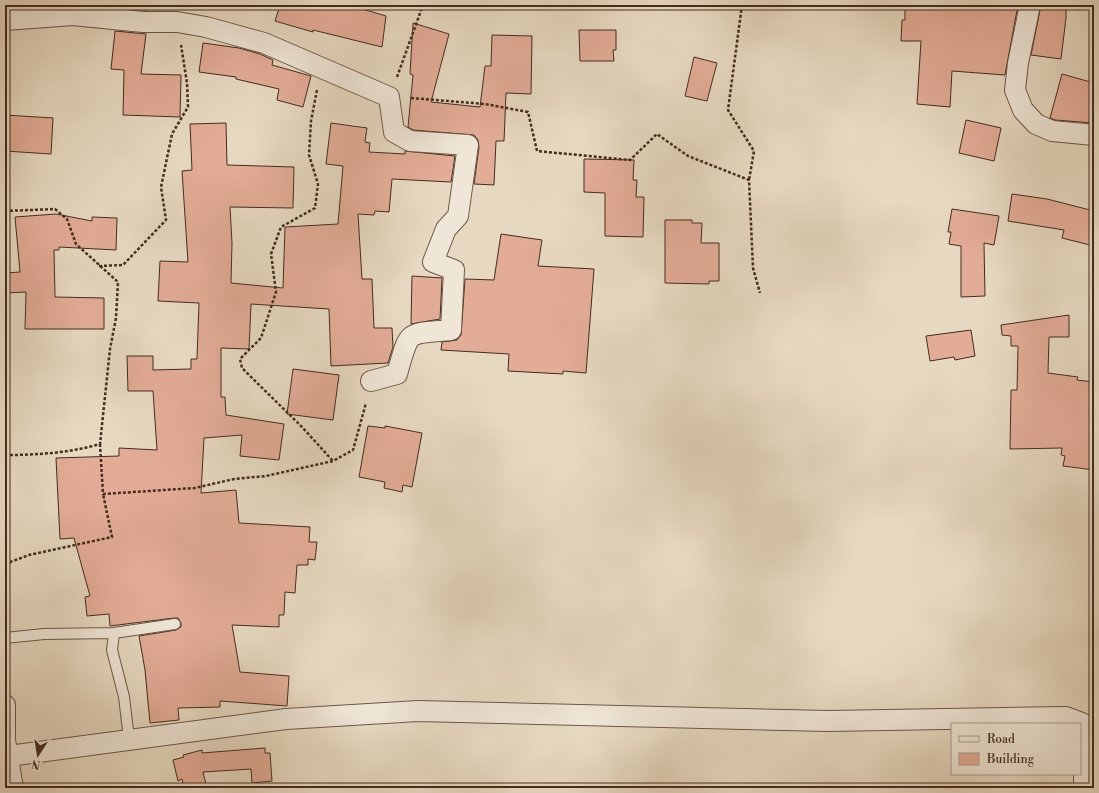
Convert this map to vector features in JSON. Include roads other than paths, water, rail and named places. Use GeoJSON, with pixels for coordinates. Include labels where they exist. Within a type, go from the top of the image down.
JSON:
{"type":"FeatureCollection","features":[{"type":"Feature","properties":{"kind":"street"},"geometry":{"type":"LineString","coordinates":[[1030,5],[1018,63],[1015,90],[1023,110],[1036,124],[1052,131],[1094,135]]}},
{"type":"Feature","properties":{"kind":"street"},"geometry":{"type":"LineString","coordinates":[[5,20],[73,15],[143,22],[177,22],[206,27],[264,43],[390,97],[394,132],[410,141],[468,145],[458,216],[446,229],[433,262],[454,270],[451,330],[416,333],[407,339],[397,374],[372,381]]}},
{"type":"Feature","properties":{"kind":"street"},"geometry":{"type":"LineString","coordinates":[[5,705],[6,740],[13,788]]}},
{"type":"Feature","properties":{"kind":"street"},"geometry":{"type":"LineString","coordinates":[[9,756],[286,719],[418,711],[828,721],[1066,717],[1082,723],[1084,737],[1084,788]]}},
{"type":"Feature","properties":{"kind":"lane"},"geometry":{"type":"LineString","coordinates":[[5,638],[44,634],[114,633],[175,624]]}},
{"type":"Feature","properties":{"kind":"lane"},"geometry":{"type":"LineString","coordinates":[[114,633],[112,650],[124,697],[129,739]]}}]}
